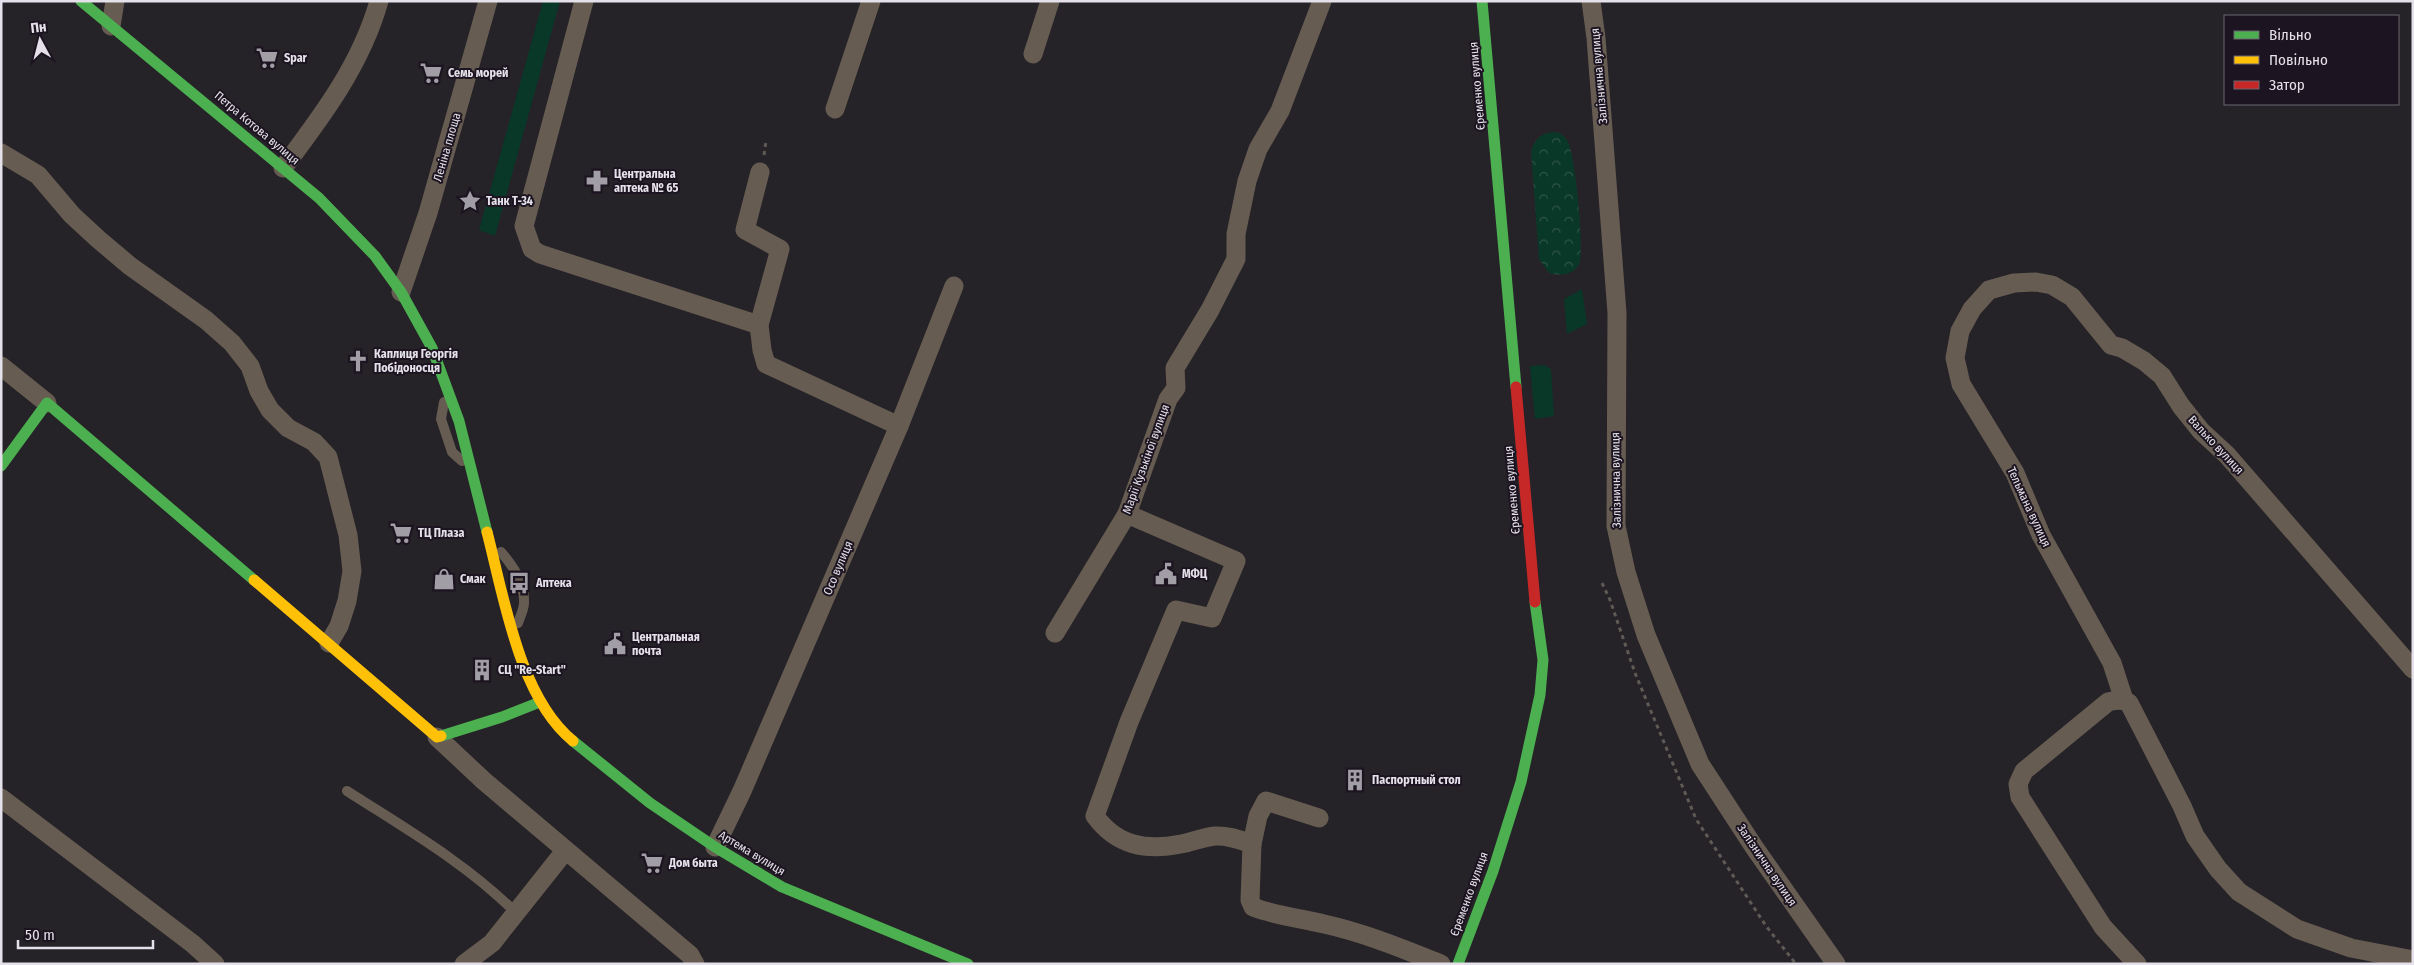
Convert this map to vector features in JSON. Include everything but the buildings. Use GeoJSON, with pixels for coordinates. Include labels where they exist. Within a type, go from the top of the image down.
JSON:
{"type":"FeatureCollection","features":[{"type":"Feature","properties":{"kind":"main road","name":"Петра Котова вулиця"},"geometry":{"type":"LineString","coordinates":[[81,1],[338,215],[375,256],[401,292],[432,348],[459,421],[472,470]]}},
{"type":"Feature","properties":{"kind":"main road","name":"Єременко вулиця"},"geometry":{"type":"LineString","coordinates":[[1458,964],[1493,871],[1521,782],[1540,696],[1543,660],[1536,609],[1482,1]]}},
{"type":"Feature","properties":{"kind":"main road"},"geometry":{"type":"LineString","coordinates":[[1,466],[47,403],[437,737],[502,717],[540,702]]}},
{"type":"Feature","properties":{"kind":"main road","name":"Артема вулиця"},"geometry":{"type":"LineString","coordinates":[[472,470],[514,638],[540,702],[550,719],[565,735],[608,771],[714,847],[782,887],[968,964]]}},
{"type":"Feature","properties":{"kind":"street"},"geometry":{"type":"LineString","coordinates":[[111,26],[115,1]]}},
{"type":"Feature","properties":{"kind":"street"},"geometry":{"type":"LineString","coordinates":[[283,168],[341,88],[363,48],[379,1]]}},
{"type":"Feature","properties":{"kind":"street","name":"Леніна площа"},"geometry":{"type":"LineString","coordinates":[[401,292],[428,213],[488,1]]}},
{"type":"Feature","properties":{"kind":"street"},"geometry":{"type":"LineString","coordinates":[[584,1],[524,226],[532,249],[540,254],[760,325]]}},
{"type":"Feature","properties":{"kind":"street"},"geometry":{"type":"LineString","coordinates":[[835,109],[871,1]]}},
{"type":"Feature","properties":{"kind":"street"},"geometry":{"type":"LineString","coordinates":[[1033,54],[1050,1]]}},
{"type":"Feature","properties":{"kind":"street","name":"Марії Кузькіної вулиця"},"geometry":{"type":"LineString","coordinates":[[1054,633],[1127,514],[1168,400],[1176,388],[1175,368],[1210,310],[1236,259],[1236,234],[1250,173],[1258,149],[1280,111],[1322,1]]}},
{"type":"Feature","properties":{"kind":"street","name":"Залізнична вулиця"},"geometry":{"type":"LineString","coordinates":[[1591,1],[1596,38],[1617,313],[1616,526],[1626,572],[1646,634],[1700,764],[1754,847],[1836,964]]}},
{"type":"Feature","properties":{"kind":"street"},"geometry":{"type":"LineString","coordinates":[[1,153],[38,175],[72,215],[111,250],[168,294],[206,320],[232,343],[250,366],[259,391],[270,410],[288,428],[314,442],[328,457],[348,535],[352,571],[347,602],[339,626],[328,643]]}},
{"type":"Feature","properties":{"kind":"street"},"geometry":{"type":"LineString","coordinates":[[760,172],[744,230],[780,249],[760,325],[762,350],[766,364],[899,426]]}},
{"type":"Feature","properties":{"kind":"street","name":"Валько вулиця"},"geometry":{"type":"LineString","coordinates":[[1989,290],[2014,283],[2036,282],[2052,285],[2072,297],[2111,345],[2122,348],[2144,361],[2162,376],[2181,406],[2201,432],[2227,455],[2413,669]]}},
{"type":"Feature","properties":{"kind":"street","name":"Осо вулиця"},"geometry":{"type":"LineString","coordinates":[[714,847],[742,791],[899,426],[954,286]]}},
{"type":"Feature","properties":{"kind":"street","name":"Тельмана вулиця"},"geometry":{"type":"LineString","coordinates":[[1989,290],[1972,309],[1960,331],[1954,358],[1961,384],[2015,473],[2041,535],[2112,663],[2124,700],[2129,703],[2182,806],[2195,836],[2218,869],[2239,892],[2298,929],[2351,948],[2413,960]]}},
{"type":"Feature","properties":{"kind":"street"},"geometry":{"type":"LineString","coordinates":[[1,366],[47,403]]}},
{"type":"Feature","properties":{"kind":"street"},"geometry":{"type":"LineString","coordinates":[[1127,514],[1236,561],[1212,618],[1176,610],[1129,722],[1096,816],[1106,831],[1120,840],[1146,847],[1180,844],[1214,836],[1230,836],[1252,844]]}},
{"type":"Feature","properties":{"kind":"street"},"geometry":{"type":"LineString","coordinates":[[2124,700],[2108,702],[2024,771],[2018,784],[2020,798],[2103,927],[2137,964]]}},
{"type":"Feature","properties":{"kind":"street"},"geometry":{"type":"LineString","coordinates":[[437,737],[564,851],[690,955],[695,964]]}},
{"type":"Feature","properties":{"kind":"street"},"geometry":{"type":"LineString","coordinates":[[1,798],[170,926],[215,964]]}},
{"type":"Feature","properties":{"kind":"street"},"geometry":{"type":"LineString","coordinates":[[1319,818],[1266,801],[1258,816],[1252,844],[1250,900],[1253,907],[1270,914],[1325,924],[1376,938],[1441,964]]}},
{"type":"Feature","properties":{"kind":"street"},"geometry":{"type":"LineString","coordinates":[[464,964],[492,943],[564,851]]}},
{"type":"Feature","properties":{"kind":"lane"},"geometry":{"type":"LineString","coordinates":[[447,389],[441,419],[452,452],[472,470]]}},
{"type":"Feature","properties":{"kind":"lane"},"geometry":{"type":"LineString","coordinates":[[491,540],[516,570],[524,603],[514,638]]}},
{"type":"Feature","properties":{"kind":"lane"},"geometry":{"type":"LineString","coordinates":[[347,791],[452,859],[489,886],[516,913]]}},
{"type":"Feature","properties":{"kind":"green space"},"geometry":{"type":"Polygon","coordinates":[[[543,1],[560,1],[495,236],[479,230],[543,1]]]}},
{"type":"Feature","properties":{"kind":"green space"},"geometry":{"type":"Polygon","coordinates":[[[1553,132],[1564,136],[1571,150],[1580,224],[1581,256],[1579,264],[1570,273],[1562,275],[1549,273],[1539,259],[1531,152],[1539,138],[1553,132]]]}},
{"type":"Feature","properties":{"kind":"green space"},"geometry":{"type":"Polygon","coordinates":[[[1582,289],[1587,324],[1567,334],[1564,299],[1582,289]]]}},
{"type":"Feature","properties":{"kind":"green space"},"geometry":{"type":"Polygon","coordinates":[[[1544,365],[1551,369],[1554,416],[1535,419],[1530,366],[1544,365]]]}},
{"type":"Feature","properties":{"kind":"traffic: fast"},"geometry":{"type":"LineString","coordinates":[[81,1],[319,198],[375,256],[401,292],[432,348],[459,421],[487,532]]}},
{"type":"Feature","properties":{"kind":"traffic: fast"},"geometry":{"type":"LineString","coordinates":[[1482,1],[1516,387]]}},
{"type":"Feature","properties":{"kind":"traffic: fast"},"geometry":{"type":"LineString","coordinates":[[1,466],[47,403],[254,580]]}},
{"type":"Feature","properties":{"kind":"traffic: fast"},"geometry":{"type":"LineString","coordinates":[[1458,964],[1493,871],[1521,782],[1540,695],[1543,660],[1535,602]]}},
{"type":"Feature","properties":{"kind":"traffic: fast"},"geometry":{"type":"LineString","coordinates":[[441,736],[502,717],[540,702]]}},
{"type":"Feature","properties":{"kind":"traffic: fast"},"geometry":{"type":"LineString","coordinates":[[573,741],[650,803],[715,847],[782,887],[968,964]]}},
{"type":"Feature","properties":{"kind":"traffic: slow"},"geometry":{"type":"LineString","coordinates":[[487,532],[507,615],[527,673],[539,699],[554,722],[573,741]]}},
{"type":"Feature","properties":{"kind":"traffic: slow"},"geometry":{"type":"LineString","coordinates":[[254,580],[437,737],[441,736]]}},
{"type":"Feature","properties":{"kind":"traffic: jam"},"geometry":{"type":"LineString","coordinates":[[1516,387],[1535,602]]}},
{"type":"Feature","properties":{"kind":"place","name":"Spar"},"geometry":{"type":"Point","coordinates":[267,58]}},
{"type":"Feature","properties":{"kind":"place","name":"Семь морей"},"geometry":{"type":"Point","coordinates":[431,73]}},
{"type":"Feature","properties":{"kind":"place","name":"Центральна аптека № 65"},"geometry":{"type":"Point","coordinates":[597,181]}},
{"type":"Feature","properties":{"kind":"place","name":"Танк Т-34"},"geometry":{"type":"Point","coordinates":[470,201]}},
{"type":"Feature","properties":{"kind":"place","name":"Каплиця Георгія Побідоносця"},"geometry":{"type":"Point","coordinates":[358,361]}},
{"type":"Feature","properties":{"kind":"place","name":"ТЦ Плаза"},"geometry":{"type":"Point","coordinates":[401,533]}},
{"type":"Feature","properties":{"kind":"place","name":"МФЦ"},"geometry":{"type":"Point","coordinates":[1166,574]}},
{"type":"Feature","properties":{"kind":"place","name":"Смак"},"geometry":{"type":"Point","coordinates":[444,579]}},
{"type":"Feature","properties":{"kind":"place","name":"Аптека"},"geometry":{"type":"Point","coordinates":[519,583]}},
{"type":"Feature","properties":{"kind":"place","name":"Центральная почта"},"geometry":{"type":"Point","coordinates":[615,644]}},
{"type":"Feature","properties":{"kind":"place","name":"СЦ \"Re-Start\""},"geometry":{"type":"Point","coordinates":[482,670]}},
{"type":"Feature","properties":{"kind":"place","name":"Паспортный стол"},"geometry":{"type":"Point","coordinates":[1355,780]}},
{"type":"Feature","properties":{"kind":"place","name":"Дом быта"},"geometry":{"type":"Point","coordinates":[652,863]}}]}
